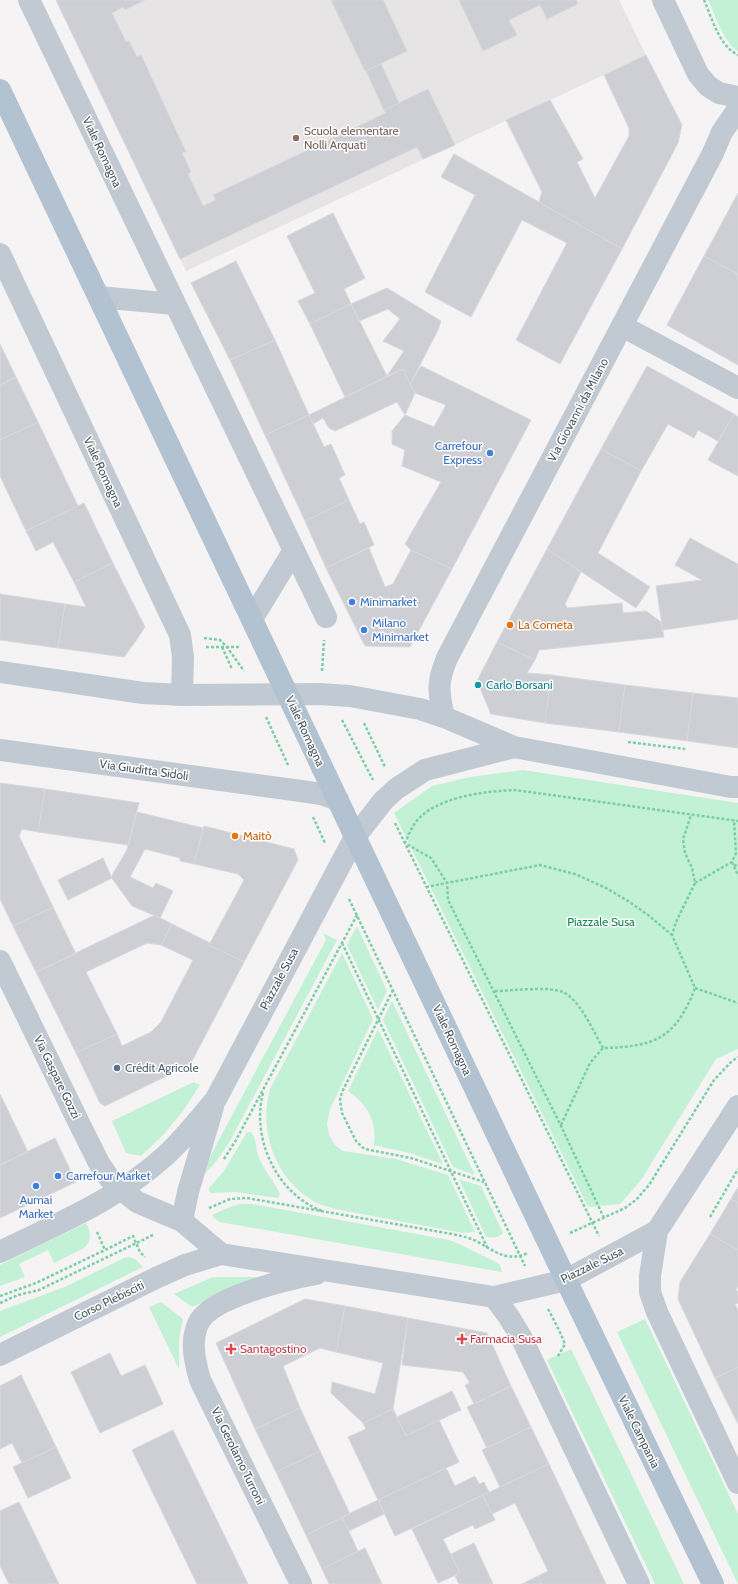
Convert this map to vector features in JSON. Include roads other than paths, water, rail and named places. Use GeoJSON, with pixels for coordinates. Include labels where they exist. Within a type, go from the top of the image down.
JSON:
{"type":"FeatureCollection","features":[{"type":"Feature","properties":{"kind":"main road","name":"Viale Romagna"},"geometry":{"type":"LineString","coordinates":[[0,90],[566,1280]]}},
{"type":"Feature","properties":{"kind":"main road","name":"Viale Campania"},"geometry":{"type":"LineString","coordinates":[[566,1280],[713,1584]]}},
{"type":"Feature","properties":{"kind":"street","name":"Viale Romagna"},"geometry":{"type":"LineString","coordinates":[[29,0],[326,618]]}},
{"type":"Feature","properties":{"kind":"street"},"geometry":{"type":"LineString","coordinates":[[663,0],[698,74],[708,86],[719,93],[738,97]]}},
{"type":"Feature","properties":{"kind":"street","name":"Via Giovanni da Milano"},"geometry":{"type":"LineString","coordinates":[[444,717],[438,684],[447,658],[713,153],[722,132],[738,109]]}},
{"type":"Feature","properties":{"kind":"street","name":"Viale Romagna"},"geometry":{"type":"LineString","coordinates":[[0,254],[180,635],[183,657],[182,695]]}},
{"type":"Feature","properties":{"kind":"street"},"geometry":{"type":"LineString","coordinates":[[99,297],[174,304]]}},
{"type":"Feature","properties":{"kind":"street"},"geometry":{"type":"LineString","coordinates":[[622,326],[738,388]]}},
{"type":"Feature","properties":{"kind":"street"},"geometry":{"type":"LineString","coordinates":[[252,619],[294,550]]}},
{"type":"Feature","properties":{"kind":"street"},"geometry":{"type":"LineString","coordinates":[[0,672],[143,693],[182,695]]}},
{"type":"Feature","properties":{"kind":"street","name":"Piazzale Susa"},"geometry":{"type":"LineString","coordinates":[[182,695],[319,694],[350,696],[420,709],[444,717],[514,747],[738,787]]}},
{"type":"Feature","properties":{"kind":"street","name":"Piazzale Susa"},"geometry":{"type":"LineString","coordinates":[[182,1221],[188,1192],[216,1099],[355,837],[383,801],[396,789],[425,770],[514,747]]}},
{"type":"Feature","properties":{"kind":"street","name":"Via Giuditta Sidoli"},"geometry":{"type":"LineString","coordinates":[[0,750],[294,790],[321,794],[338,800]]}},
{"type":"Feature","properties":{"kind":"street","name":"Via Gaspare Gozzi"},"geometry":{"type":"LineString","coordinates":[[0,961],[99,1163],[109,1178],[121,1190]]}},
{"type":"Feature","properties":{"kind":"street","name":"Piazzale Susa"},"geometry":{"type":"LineString","coordinates":[[121,1190],[166,1156],[216,1099]]}},
{"type":"Feature","properties":{"kind":"street","name":"Piazzale Susa"},"geometry":{"type":"LineString","coordinates":[[221,1254],[494,1297],[566,1280],[657,1231],[738,1106]]}},
{"type":"Feature","properties":{"kind":"street"},"geometry":{"type":"LineString","coordinates":[[0,1252],[87,1210],[121,1190],[138,1202],[182,1221],[221,1254]]}},
{"type":"Feature","properties":{"kind":"street"},"geometry":{"type":"LineString","coordinates":[[657,1231],[650,1276],[650,1292],[738,1483]]}},
{"type":"Feature","properties":{"kind":"street","name":"Corso Plebisciti"},"geometry":{"type":"LineString","coordinates":[[0,1355],[158,1277],[185,1265],[221,1254]]}},
{"type":"Feature","properties":{"kind":"street","name":"Piazzale Susa"},"geometry":{"type":"LineString","coordinates":[[198,1323],[209,1311],[221,1302],[285,1280],[329,1271]]}},
{"type":"Feature","properties":{"kind":"street"},"geometry":{"type":"LineString","coordinates":[[494,1297],[509,1317],[521,1338],[639,1584]]}},
{"type":"Feature","properties":{"kind":"street","name":"Via Gerolamo Turroni"},"geometry":{"type":"LineString","coordinates":[[198,1323],[193,1341],[194,1360],[200,1380],[301,1584]]}},
{"type":"Feature","properties":{"kind":"place","name":"Scuola elementare Nolli Arquati"},"geometry":{"type":"Point","coordinates":[296,138]}},
{"type":"Feature","properties":{"kind":"place","name":"Carrefour Express"},"geometry":{"type":"Point","coordinates":[490,453]}},
{"type":"Feature","properties":{"kind":"place","name":"Minimarket"},"geometry":{"type":"Point","coordinates":[352,602]}},
{"type":"Feature","properties":{"kind":"place","name":"La Cometa"},"geometry":{"type":"Point","coordinates":[510,625]}},
{"type":"Feature","properties":{"kind":"place","name":"Milano Minimarket"},"geometry":{"type":"Point","coordinates":[364,630]}},
{"type":"Feature","properties":{"kind":"place","name":"Carlo Borsani"},"geometry":{"type":"Point","coordinates":[478,685]}},
{"type":"Feature","properties":{"kind":"place","name":"Maitò"},"geometry":{"type":"Point","coordinates":[235,836]}},
{"type":"Feature","properties":{"kind":"place","name":"Crédit Agricole"},"geometry":{"type":"Point","coordinates":[117,1068]}},
{"type":"Feature","properties":{"kind":"place","name":"Carrefour Market"},"geometry":{"type":"Point","coordinates":[58,1176]}},
{"type":"Feature","properties":{"kind":"place","name":"Aumai Market"},"geometry":{"type":"Point","coordinates":[36,1186]}},
{"type":"Feature","properties":{"kind":"place","name":"Farmacia Susa"},"geometry":{"type":"Point","coordinates":[462,1339]}},
{"type":"Feature","properties":{"kind":"place","name":"Santagostino"},"geometry":{"type":"Point","coordinates":[231,1349]}}]}
